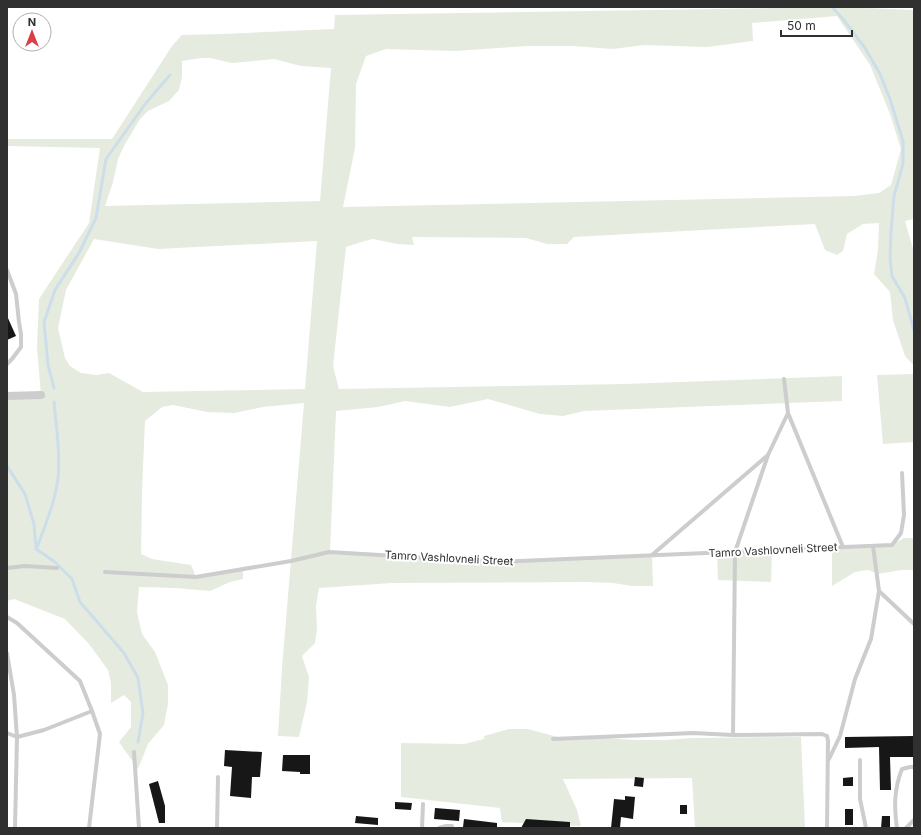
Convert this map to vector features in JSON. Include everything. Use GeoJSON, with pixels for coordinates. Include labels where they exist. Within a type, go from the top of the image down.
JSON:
{"type":"FeatureCollection","features":[{"type":"Feature","properties":{"kind":"street"},"geometry":{"type":"LineString","coordinates":[[7,396],[41,395]]}},
{"type":"Feature","properties":{"kind":"lane"},"geometry":{"type":"LineString","coordinates":[[7,270],[16,294],[21,334],[21,347],[7,364]]}},
{"type":"Feature","properties":{"kind":"lane"},"geometry":{"type":"LineString","coordinates":[[784,378],[788,413],[843,547]]}},
{"type":"Feature","properties":{"kind":"lane"},"geometry":{"type":"LineString","coordinates":[[733,735],[735,552],[768,455],[788,413]]}},
{"type":"Feature","properties":{"kind":"lane"},"geometry":{"type":"LineString","coordinates":[[652,556],[768,455]]}},
{"type":"Feature","properties":{"kind":"lane","name":"Tamro Vashlovneli Street"},"geometry":{"type":"LineString","coordinates":[[105,572],[196,577],[291,561],[330,552],[498,562],[892,545],[901,533],[904,514],[902,473]]}},
{"type":"Feature","properties":{"kind":"lane"},"geometry":{"type":"LineString","coordinates":[[828,761],[840,736],[855,679],[871,639],[879,590],[873,546]]}},
{"type":"Feature","properties":{"kind":"lane"},"geometry":{"type":"LineString","coordinates":[[7,568],[25,566],[57,568]]}},
{"type":"Feature","properties":{"kind":"lane"},"geometry":{"type":"LineString","coordinates":[[879,590],[914,624]]}},
{"type":"Feature","properties":{"kind":"lane"},"geometry":{"type":"LineString","coordinates":[[7,617],[16,623],[80,681],[92,711],[100,734],[89,828]]}},
{"type":"Feature","properties":{"kind":"lane"},"geometry":{"type":"LineString","coordinates":[[7,653],[14,695],[17,737],[15,828]]}},
{"type":"Feature","properties":{"kind":"lane"},"geometry":{"type":"LineString","coordinates":[[7,733],[17,737],[44,730],[92,711]]}},
{"type":"Feature","properties":{"kind":"lane"},"geometry":{"type":"LineString","coordinates":[[553,738],[686,734],[822,734],[827,736],[828,741],[827,828]]}},
{"type":"Feature","properties":{"kind":"lane"},"geometry":{"type":"LineString","coordinates":[[134,752],[139,828]]}},
{"type":"Feature","properties":{"kind":"lane"},"geometry":{"type":"LineString","coordinates":[[860,760],[860,799],[866,828]]}},
{"type":"Feature","properties":{"kind":"lane"},"geometry":{"type":"LineString","coordinates":[[896,828],[894,802],[898,779],[902,769],[914,767]]}},
{"type":"Feature","properties":{"kind":"lane"},"geometry":{"type":"LineString","coordinates":[[217,828],[218,777]]}},
{"type":"Feature","properties":{"kind":"lane"},"geometry":{"type":"LineString","coordinates":[[422,828],[423,804]]}},
{"type":"Feature","properties":{"kind":"lane"},"geometry":{"type":"LineString","coordinates":[[906,828],[914,820]]}},
{"type":"Feature","properties":{"kind":"lane"},"geometry":{"type":"LineString","coordinates":[[439,828],[452,826]]}},
{"type":"Feature","properties":{"kind":"shaded area"},"geometry":{"type":"Polygon","coordinates":[[[840,7],[914,10],[914,219],[905,221],[914,252],[914,366],[905,356],[893,320],[890,292],[874,274],[878,250],[879,223],[863,224],[847,234],[843,251],[837,255],[825,250],[815,224],[574,237],[567,244],[547,244],[526,238],[412,237],[414,245],[397,244],[373,239],[346,247],[333,366],[339,389],[625,384],[842,376],[842,401],[584,411],[563,416],[540,414],[488,399],[450,407],[405,401],[378,407],[336,411],[330,552],[498,562],[652,556],[653,586],[632,586],[613,583],[587,582],[392,583],[319,588],[316,606],[317,630],[315,643],[302,656],[309,677],[307,702],[299,737],[278,736],[282,668],[304,403],[263,407],[234,413],[207,412],[173,405],[162,407],[145,421],[141,554],[152,559],[191,565],[196,577],[243,569],[243,579],[230,582],[210,591],[139,587],[137,612],[142,634],[155,652],[168,685],[168,704],[164,725],[148,744],[138,769],[119,742],[131,727],[131,702],[124,695],[111,703],[111,683],[108,670],[89,644],[65,619],[14,599],[7,601],[7,396],[41,395],[37,347],[39,299],[89,223],[100,148],[7,146],[7,139],[112,139],[172,46],[182,35],[334,29],[335,15],[840,7]],[[837,16],[752,23],[753,41],[707,47],[644,45],[613,49],[573,46],[528,46],[455,51],[386,49],[366,56],[356,84],[355,148],[343,207],[854,196],[879,193],[891,185],[901,149],[890,114],[870,65],[837,16]],[[210,58],[182,61],[182,77],[179,90],[169,101],[148,111],[140,119],[124,146],[118,159],[113,182],[105,206],[320,201],[331,68],[301,66],[274,59],[232,63],[210,58]],[[94,239],[66,290],[58,328],[65,358],[70,366],[81,373],[97,375],[109,373],[143,392],[305,389],[317,241],[158,249],[94,239]]]}},
{"type":"Feature","properties":{"kind":"shaded area"},"geometry":{"type":"Polygon","coordinates":[[[914,374],[914,442],[883,444],[877,375],[914,374]]]}},
{"type":"Feature","properties":{"kind":"shaded area"},"geometry":{"type":"Polygon","coordinates":[[[904,538],[914,538],[914,570],[901,570],[878,574],[868,570],[855,572],[832,586],[832,548],[892,545],[904,538]]]}},
{"type":"Feature","properties":{"kind":"shaded area"},"geometry":{"type":"Polygon","coordinates":[[[772,550],[771,582],[718,580],[717,553],[772,550]]]}},
{"type":"Feature","properties":{"kind":"shaded area"},"geometry":{"type":"Polygon","coordinates":[[[509,729],[528,729],[569,740],[604,738],[666,740],[692,738],[801,737],[805,828],[695,828],[692,778],[563,779],[577,810],[581,826],[502,822],[500,808],[401,797],[401,743],[464,744],[484,739],[484,736],[509,729]]]}},
{"type":"Feature","properties":{"kind":"building"},"geometry":{"type":"Polygon","coordinates":[[[7,316],[16,336],[7,340],[7,316]]]}},
{"type":"Feature","properties":{"kind":"building"},"geometry":{"type":"Polygon","coordinates":[[[914,736],[914,757],[890,757],[891,790],[880,790],[879,747],[845,748],[845,737],[914,736]]]}},
{"type":"Feature","properties":{"kind":"building"},"geometry":{"type":"Polygon","coordinates":[[[225,750],[262,752],[260,777],[252,777],[251,798],[230,796],[232,767],[224,766],[225,750]]]}},
{"type":"Feature","properties":{"kind":"building"},"geometry":{"type":"Polygon","coordinates":[[[283,755],[310,755],[310,774],[282,771],[283,755]]]}},
{"type":"Feature","properties":{"kind":"building"},"geometry":{"type":"Polygon","coordinates":[[[635,777],[644,778],[643,787],[634,786],[635,777]]]}},
{"type":"Feature","properties":{"kind":"building"},"geometry":{"type":"Polygon","coordinates":[[[853,777],[853,786],[843,786],[843,778],[853,777]]]}},
{"type":"Feature","properties":{"kind":"building"},"geometry":{"type":"Polygon","coordinates":[[[158,781],[165,806],[165,823],[159,823],[149,784],[158,781]]]}},
{"type":"Feature","properties":{"kind":"building"},"geometry":{"type":"Polygon","coordinates":[[[625,796],[635,797],[633,819],[621,817],[620,828],[611,828],[614,799],[625,800],[625,796]]]}},
{"type":"Feature","properties":{"kind":"building"},"geometry":{"type":"Polygon","coordinates":[[[395,802],[412,803],[411,810],[395,809],[395,802]]]}},
{"type":"Feature","properties":{"kind":"building"},"geometry":{"type":"Polygon","coordinates":[[[680,805],[687,805],[687,814],[680,814],[680,805]]]}},
{"type":"Feature","properties":{"kind":"building"},"geometry":{"type":"Polygon","coordinates":[[[435,808],[460,810],[459,821],[434,819],[435,808]]]}},
{"type":"Feature","properties":{"kind":"building"},"geometry":{"type":"Polygon","coordinates":[[[845,809],[853,809],[853,825],[845,825],[845,809]]]}},
{"type":"Feature","properties":{"kind":"building"},"geometry":{"type":"Polygon","coordinates":[[[356,816],[378,818],[378,825],[355,823],[356,816]]]}},
{"type":"Feature","properties":{"kind":"building"},"geometry":{"type":"Polygon","coordinates":[[[882,816],[890,816],[890,828],[881,828],[882,816]]]}},
{"type":"Feature","properties":{"kind":"building"},"geometry":{"type":"Polygon","coordinates":[[[464,819],[497,823],[497,828],[463,827],[464,819]]]}},
{"type":"Feature","properties":{"kind":"building"},"geometry":{"type":"Polygon","coordinates":[[[526,819],[570,822],[570,828],[521,828],[526,819]]]}},
{"type":"Feature","properties":{"kind":"waterway"},"geometry":{"type":"LineString","coordinates":[[832,7],[865,48],[880,74],[890,99],[903,141],[903,164],[894,196],[890,259],[892,276],[905,298],[914,330]]}},
{"type":"Feature","properties":{"kind":"waterway"},"geometry":{"type":"LineString","coordinates":[[54,388],[48,365],[44,322],[55,290],[79,253],[96,218],[106,159],[146,103],[170,75]]}},
{"type":"Feature","properties":{"kind":"waterway"},"geometry":{"type":"LineString","coordinates":[[37,548],[57,487],[59,450],[54,402]]}},
{"type":"Feature","properties":{"kind":"waterway"},"geometry":{"type":"LineString","coordinates":[[7,466],[25,494],[34,524],[36,549],[55,562],[72,579],[80,602],[124,653],[138,678],[143,713],[138,742]]}}]}
